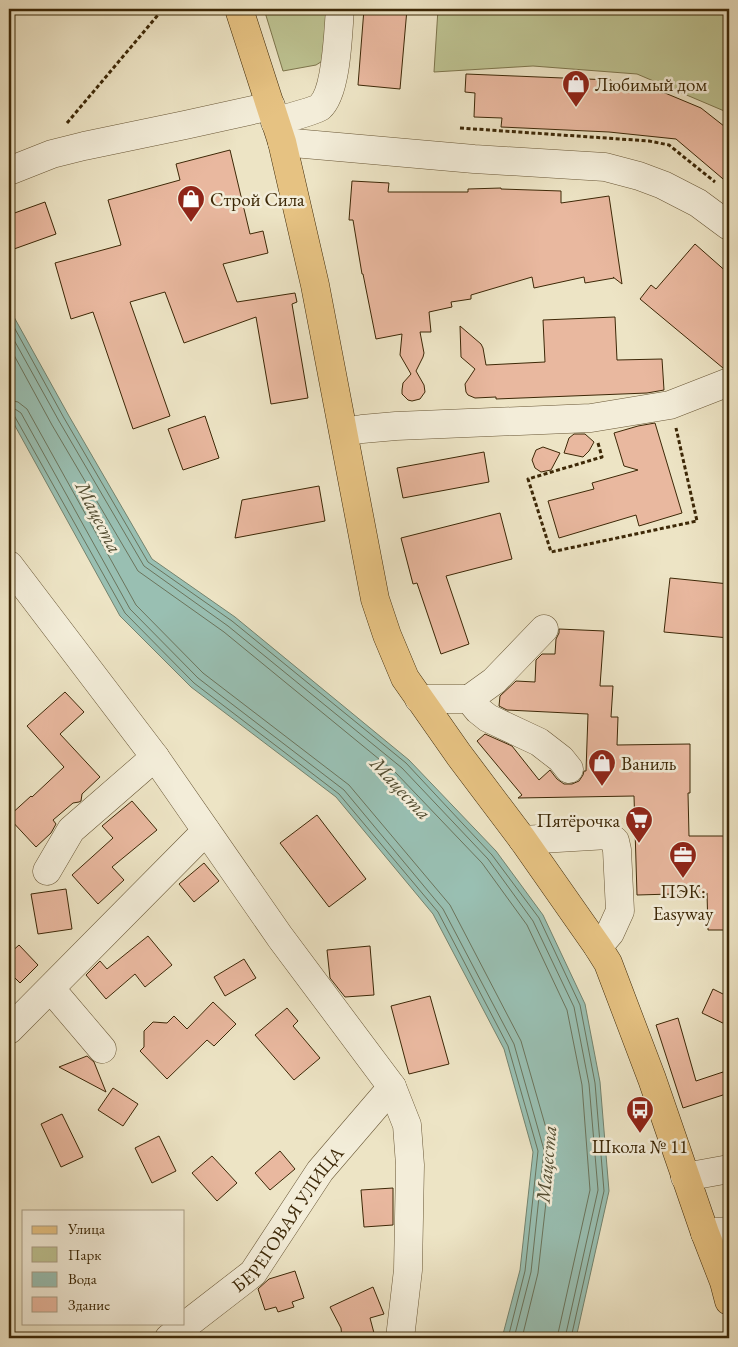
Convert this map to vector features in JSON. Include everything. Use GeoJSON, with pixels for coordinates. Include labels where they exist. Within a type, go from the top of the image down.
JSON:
{"type":"FeatureCollection","features":[{"type":"Feature","properties":{"kind":"main road"},"geometry":{"type":"LineString","coordinates":[[239,9],[276,123],[316,285],[375,599],[387,635],[405,678],[419,699],[523,840],[608,963],[652,1079],[685,1177],[717,1232],[724,1282],[729,1302]]}},
{"type":"Feature","properties":{"kind":"street"},"geometry":{"type":"LineString","coordinates":[[276,123],[320,108],[330,92],[334,74],[340,9]]}},
{"type":"Feature","properties":{"kind":"street"},"geometry":{"type":"LineString","coordinates":[[9,170],[52,154],[185,126],[276,123],[464,158],[606,168],[663,184],[698,203],[729,226]]}},
{"type":"Feature","properties":{"kind":"street"},"geometry":{"type":"LineString","coordinates":[[344,432],[396,426],[591,418],[670,406],[729,382]]}},
{"type":"Feature","properties":{"kind":"street"},"geometry":{"type":"LineString","coordinates":[[9,565],[155,757],[280,936],[392,1087],[406,1125],[410,1165],[408,1270],[400,1338]]}},
{"type":"Feature","properties":{"kind":"street"},"geometry":{"type":"LineString","coordinates":[[419,699],[469,699],[494,681],[544,629]]}},
{"type":"Feature","properties":{"kind":"street"},"geometry":{"type":"LineString","coordinates":[[469,699],[488,718],[539,742],[561,759],[569,770]]}},
{"type":"Feature","properties":{"kind":"street"},"geometry":{"type":"LineString","coordinates":[[47,871],[71,830],[155,757]]}},
{"type":"Feature","properties":{"kind":"street"},"geometry":{"type":"LineString","coordinates":[[9,1030],[206,831]]}},
{"type":"Feature","properties":{"kind":"street"},"geometry":{"type":"LineString","coordinates":[[523,840],[608,835],[614,841],[617,850],[620,911],[610,933],[598,947]]}},
{"type":"Feature","properties":{"kind":"street"},"geometry":{"type":"LineString","coordinates":[[51,989],[102,1049]]}},
{"type":"Feature","properties":{"kind":"street","name":"БЕРЕГОВАЯ УЛИЦА"},"geometry":{"type":"LineString","coordinates":[[169,1338],[253,1273],[320,1172],[392,1087]]}},
{"type":"Feature","properties":{"kind":"street"},"geometry":{"type":"LineString","coordinates":[[685,1177],[729,1169]]}},
{"type":"Feature","properties":{"kind":"path"},"geometry":{"type":"LineString","coordinates":[[63,128],[163,9]]}},
{"type":"Feature","properties":{"kind":"path"},"geometry":{"type":"LineString","coordinates":[[591,418],[602,457],[528,479],[551,552],[698,521],[670,406]]}},
{"type":"Feature","properties":{"kind":"green space"},"geometry":{"type":"Polygon","coordinates":[[[264,9],[332,9],[324,60],[316,65],[283,71],[264,9]]]}},
{"type":"Feature","properties":{"kind":"green space"},"geometry":{"type":"Polygon","coordinates":[[[438,9],[729,9],[729,113],[637,74],[533,66],[434,72],[438,9]]]}},
{"type":"Feature","properties":{"kind":"water","name":"Мацеста"},"geometry":{"type":"Polygon","coordinates":[[[9,308],[152,559],[235,617],[409,760],[496,851],[543,915],[585,1004],[600,1082],[609,1191],[576,1338],[502,1338],[520,1270],[533,1152],[504,1049],[433,914],[336,797],[191,687],[120,616],[9,415],[9,308]]]}},
{"type":"Feature","properties":{"kind":"building"},"geometry":{"type":"Polygon","coordinates":[[[364,9],[407,9],[400,89],[358,85],[364,9]]]}},
{"type":"Feature","properties":{"kind":"building"},"geometry":{"type":"Polygon","coordinates":[[[466,74],[611,80],[611,87],[665,93],[701,108],[729,130],[729,184],[676,139],[609,132],[501,127],[502,118],[474,117],[475,93],[465,92],[466,74]]]}},
{"type":"Feature","properties":{"kind":"building"},"geometry":{"type":"Polygon","coordinates":[[[230,150],[250,234],[263,231],[268,253],[223,264],[237,302],[295,293],[297,302],[292,304],[308,398],[271,404],[256,317],[184,343],[165,292],[130,302],[170,416],[133,429],[93,312],[71,319],[55,263],[121,245],[108,200],[180,180],[176,164],[230,150]]]}},
{"type":"Feature","properties":{"kind":"building"},"geometry":{"type":"Polygon","coordinates":[[[352,181],[389,183],[388,192],[468,192],[468,189],[501,188],[561,191],[561,203],[609,196],[622,284],[613,277],[585,283],[584,277],[534,288],[532,277],[471,295],[471,299],[451,302],[452,307],[429,312],[431,332],[420,332],[424,353],[416,371],[424,385],[425,392],[420,399],[408,400],[402,394],[403,383],[411,374],[400,355],[402,334],[376,339],[353,220],[349,220],[352,181]]]}},
{"type":"Feature","properties":{"kind":"building"},"geometry":{"type":"Polygon","coordinates":[[[45,202],[56,234],[14,249],[9,233],[9,215],[45,202]]]}},
{"type":"Feature","properties":{"kind":"building"},"geometry":{"type":"Polygon","coordinates":[[[695,244],[729,274],[729,367],[723,368],[640,299],[651,285],[656,289],[695,244]]]}},
{"type":"Feature","properties":{"kind":"building"},"geometry":{"type":"Polygon","coordinates":[[[615,317],[617,360],[662,359],[664,390],[647,393],[496,399],[496,397],[475,398],[466,392],[465,384],[475,369],[461,357],[460,326],[481,344],[486,365],[545,362],[543,320],[615,317]]]}},
{"type":"Feature","properties":{"kind":"building"},"geometry":{"type":"Polygon","coordinates":[[[205,416],[219,458],[183,470],[168,429],[205,416]]]}},
{"type":"Feature","properties":{"kind":"building"},"geometry":{"type":"Polygon","coordinates":[[[655,423],[682,513],[639,526],[636,515],[559,538],[548,501],[594,489],[592,483],[638,470],[624,466],[614,433],[655,423]]]}},
{"type":"Feature","properties":{"kind":"building"},"geometry":{"type":"Polygon","coordinates":[[[574,434],[585,434],[594,442],[583,457],[564,453],[569,438],[574,434]]]}},
{"type":"Feature","properties":{"kind":"building"},"geometry":{"type":"Polygon","coordinates":[[[543,447],[560,453],[551,470],[541,472],[535,468],[532,460],[536,450],[543,447]]]}},
{"type":"Feature","properties":{"kind":"building"},"geometry":{"type":"Polygon","coordinates":[[[484,452],[489,482],[403,498],[397,468],[484,452]]]}},
{"type":"Feature","properties":{"kind":"building"},"geometry":{"type":"Polygon","coordinates":[[[319,486],[325,521],[235,538],[242,500],[319,486]]]}},
{"type":"Feature","properties":{"kind":"building"},"geometry":{"type":"Polygon","coordinates":[[[500,513],[512,559],[446,576],[469,644],[441,654],[417,583],[413,584],[401,538],[500,513]]]}},
{"type":"Feature","properties":{"kind":"building"},"geometry":{"type":"Polygon","coordinates":[[[670,578],[729,584],[729,638],[664,632],[670,578]]]}},
{"type":"Feature","properties":{"kind":"building"},"geometry":{"type":"Polygon","coordinates":[[[559,629],[604,631],[600,686],[613,686],[611,717],[618,717],[617,745],[690,744],[689,836],[728,836],[728,930],[708,930],[707,893],[637,895],[634,796],[518,798],[522,795],[477,741],[485,734],[512,746],[539,780],[550,770],[564,784],[572,784],[579,781],[584,771],[586,771],[588,714],[507,710],[499,706],[500,696],[516,681],[535,682],[536,660],[542,654],[555,654],[559,629]]]}},
{"type":"Feature","properties":{"kind":"building"},"geometry":{"type":"Polygon","coordinates":[[[65,692],[84,712],[60,734],[100,777],[82,794],[81,801],[73,803],[53,820],[56,824],[51,833],[36,847],[9,816],[64,767],[27,726],[65,692]]]}},
{"type":"Feature","properties":{"kind":"building"},"geometry":{"type":"Polygon","coordinates":[[[132,801],[157,830],[112,867],[124,880],[98,904],[72,875],[113,838],[102,826],[132,801]]]}},
{"type":"Feature","properties":{"kind":"building"},"geometry":{"type":"Polygon","coordinates":[[[317,815],[366,879],[329,907],[280,843],[317,815]]]}},
{"type":"Feature","properties":{"kind":"building"},"geometry":{"type":"Polygon","coordinates":[[[204,863],[219,881],[194,902],[179,884],[204,863]]]}},
{"type":"Feature","properties":{"kind":"building"},"geometry":{"type":"Polygon","coordinates":[[[66,889],[72,929],[38,934],[31,894],[66,889]]]}},
{"type":"Feature","properties":{"kind":"building"},"geometry":{"type":"Polygon","coordinates":[[[148,936],[172,965],[145,987],[135,974],[106,999],[86,975],[100,961],[107,969],[148,936]]]}},
{"type":"Feature","properties":{"kind":"building"},"geometry":{"type":"Polygon","coordinates":[[[19,945],[38,965],[20,983],[9,972],[9,954],[19,945]]]}},
{"type":"Feature","properties":{"kind":"building"},"geometry":{"type":"Polygon","coordinates":[[[370,946],[374,995],[345,997],[330,978],[327,950],[370,946]]]}},
{"type":"Feature","properties":{"kind":"building"},"geometry":{"type":"Polygon","coordinates":[[[244,959],[256,978],[225,996],[214,977],[244,959]]]}},
{"type":"Feature","properties":{"kind":"building"},"geometry":{"type":"Polygon","coordinates":[[[713,989],[729,997],[729,1026],[702,1013],[713,989]]]}},
{"type":"Feature","properties":{"kind":"building"},"geometry":{"type":"Polygon","coordinates":[[[430,996],[449,1064],[409,1074],[391,1006],[430,996]]]}},
{"type":"Feature","properties":{"kind":"building"},"geometry":{"type":"Polygon","coordinates":[[[213,1002],[236,1024],[214,1046],[207,1040],[167,1079],[140,1051],[144,1047],[144,1031],[153,1022],[167,1023],[174,1016],[187,1029],[213,1002]]]}},
{"type":"Feature","properties":{"kind":"building"},"geometry":{"type":"Polygon","coordinates":[[[287,1008],[298,1021],[293,1026],[320,1058],[294,1080],[255,1035],[287,1008]]]}},
{"type":"Feature","properties":{"kind":"building"},"geometry":{"type":"Polygon","coordinates":[[[678,1018],[696,1081],[723,1072],[729,1093],[683,1108],[656,1025],[678,1018]]]}},
{"type":"Feature","properties":{"kind":"building"},"geometry":{"type":"Polygon","coordinates":[[[87,1056],[94,1062],[106,1092],[59,1067],[87,1056]]]}},
{"type":"Feature","properties":{"kind":"building"},"geometry":{"type":"Polygon","coordinates":[[[113,1088],[138,1104],[123,1126],[98,1110],[113,1088]]]}},
{"type":"Feature","properties":{"kind":"building"},"geometry":{"type":"Polygon","coordinates":[[[62,1114],[83,1157],[61,1167],[41,1124],[62,1114]]]}},
{"type":"Feature","properties":{"kind":"building"},"geometry":{"type":"Polygon","coordinates":[[[159,1136],[176,1171],[152,1183],[135,1148],[159,1136]]]}},
{"type":"Feature","properties":{"kind":"building"},"geometry":{"type":"Polygon","coordinates":[[[280,1151],[295,1169],[270,1190],[255,1173],[280,1151]]]}},
{"type":"Feature","properties":{"kind":"building"},"geometry":{"type":"Polygon","coordinates":[[[212,1156],[237,1183],[217,1201],[192,1173],[212,1156]]]}},
{"type":"Feature","properties":{"kind":"building"},"geometry":{"type":"Polygon","coordinates":[[[393,1188],[393,1225],[364,1227],[361,1190],[393,1188]]]}},
{"type":"Feature","properties":{"kind":"building"},"geometry":{"type":"Polygon","coordinates":[[[295,1271],[304,1298],[292,1302],[294,1307],[278,1312],[276,1307],[265,1310],[258,1289],[269,1279],[295,1271]]]}},
{"type":"Feature","properties":{"kind":"building"},"geometry":{"type":"Polygon","coordinates":[[[373,1287],[384,1314],[370,1318],[374,1333],[354,1338],[342,1338],[341,1328],[330,1307],[373,1287]]]}},
{"type":"Feature","properties":{"kind":"place","name":"Любимый дом"},"geometry":{"type":"Point","coordinates":[576,108]}},
{"type":"Feature","properties":{"kind":"place","name":"Строй Сила"},"geometry":{"type":"Point","coordinates":[191,223]}},
{"type":"Feature","properties":{"kind":"place","name":"Ваниль"},"geometry":{"type":"Point","coordinates":[602,787]}},
{"type":"Feature","properties":{"kind":"place","name":"Пятёрочка"},"geometry":{"type":"Point","coordinates":[639,844]}},
{"type":"Feature","properties":{"kind":"place","name":"ПЭК: Easyway"},"geometry":{"type":"Point","coordinates":[683,879]}},
{"type":"Feature","properties":{"kind":"place","name":"Школа № 11"},"geometry":{"type":"Point","coordinates":[640,1134]}}]}
